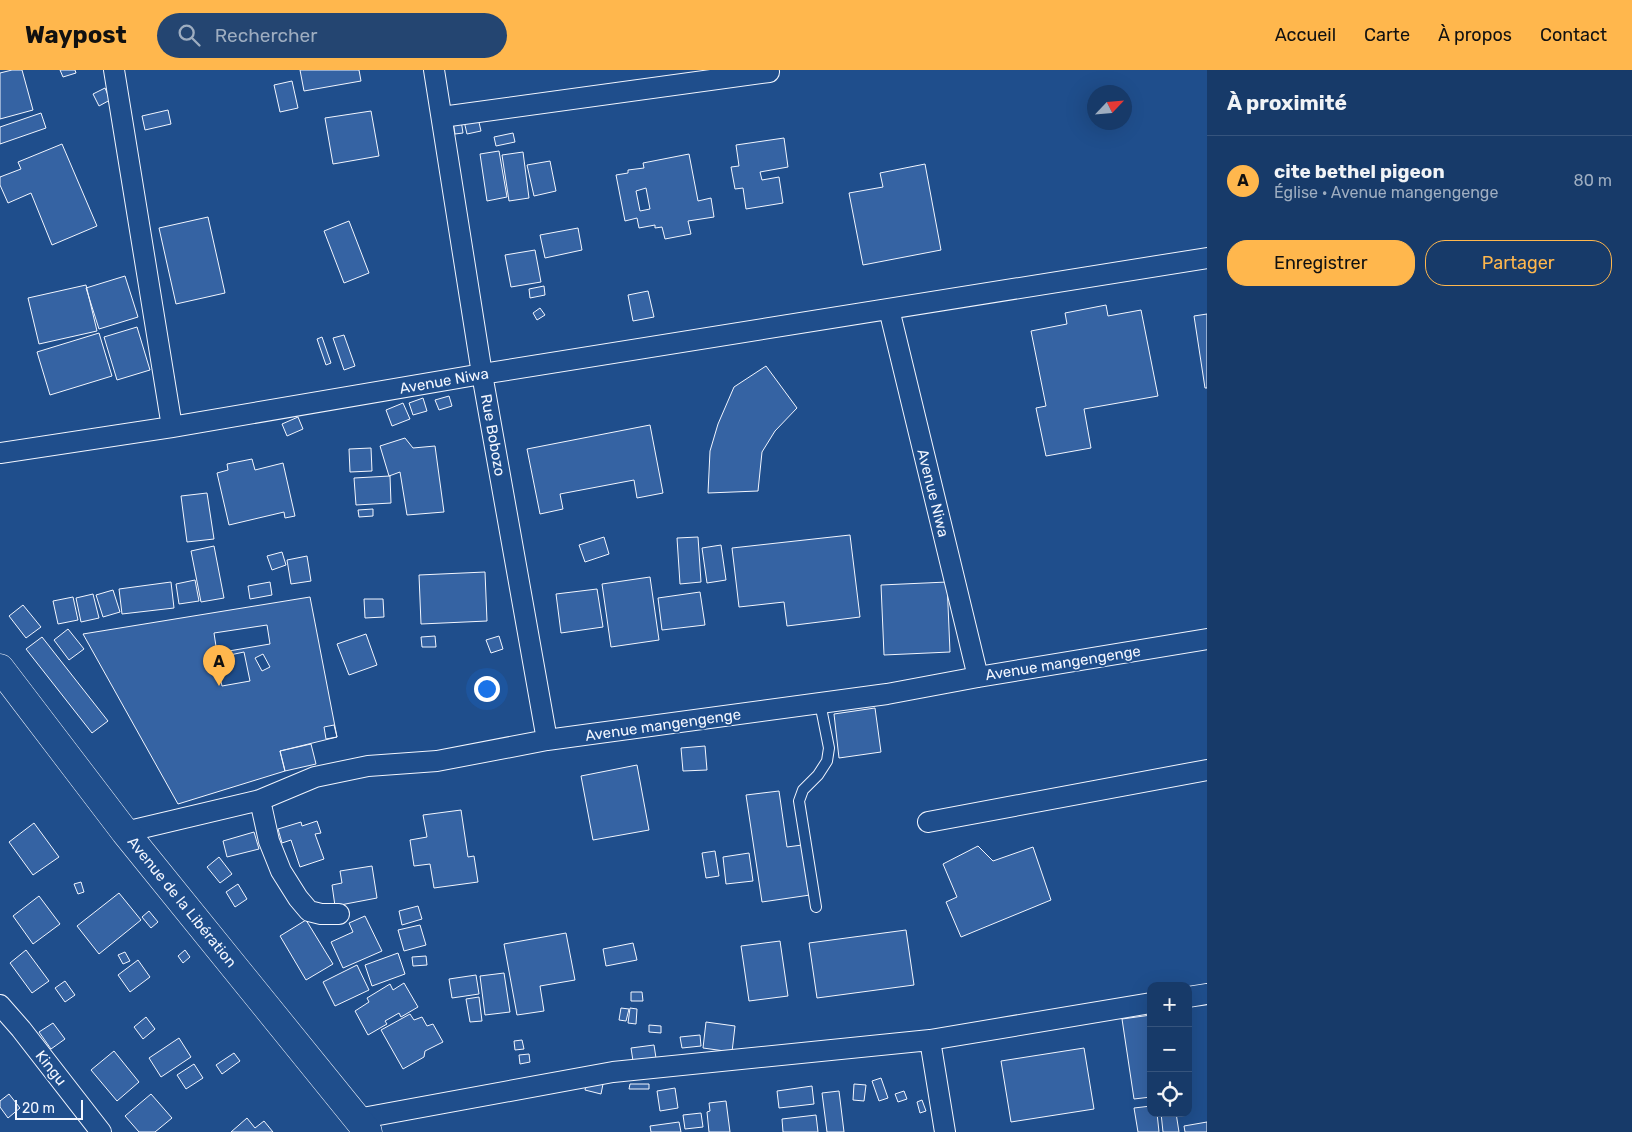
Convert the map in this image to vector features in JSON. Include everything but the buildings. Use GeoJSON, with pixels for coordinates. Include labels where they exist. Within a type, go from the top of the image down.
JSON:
{"type":"FeatureCollection","features":[{"type":"Feature","properties":{"kind":"highway","name":"Avenue de la Libération"},"geometry":{"type":"LineString","coordinates":[[0,668],[125,832],[363,1126]]}},
{"type":"Feature","properties":{"kind":"street"},"geometry":{"type":"LineString","coordinates":[[114,70],[172,427]]}},
{"type":"Feature","properties":{"kind":"street","name":"Rue Bobozo"},"geometry":{"type":"LineString","coordinates":[[434,70],[482,374],[547,740]]}},
{"type":"Feature","properties":{"kind":"street"},"geometry":{"type":"LineString","coordinates":[[442,117],[769,72]]}},
{"type":"Feature","properties":{"kind":"street","name":"Avenue Niwa"},"geometry":{"type":"LineString","coordinates":[[0,453],[172,427],[482,374],[1207,258]]}},
{"type":"Feature","properties":{"kind":"street","name":"Avenue Niwa"},"geometry":{"type":"LineString","coordinates":[[889,309],[978,677]]}},
{"type":"Feature","properties":{"kind":"street","name":"Avenue mangengenge"},"geometry":{"type":"LineString","coordinates":[[125,832],[260,800],[315,777],[368,766],[437,761],[547,740],[886,694],[1207,639]]}},
{"type":"Feature","properties":{"kind":"street"},"geometry":{"type":"LineString","coordinates":[[928,822],[1207,770]]}},
{"type":"Feature","properties":{"kind":"street"},"geometry":{"type":"LineString","coordinates":[[260,800],[269,841],[281,871],[298,898],[310,911],[321,914],[338,914]]}},
{"type":"Feature","properties":{"kind":"street"},"geometry":{"type":"LineString","coordinates":[[1192,996],[1207,994]]}},
{"type":"Feature","properties":{"kind":"street","name":"Kingu"},"geometry":{"type":"LineString","coordinates":[[0,1005],[27,1036],[101,1132]]}},
{"type":"Feature","properties":{"kind":"street"},"geometry":{"type":"LineString","coordinates":[[363,1126],[613,1072],[930,1040],[1147,1005]]}},
{"type":"Feature","properties":{"kind":"street"},"geometry":{"type":"LineString","coordinates":[[930,1040],[944,1132]]}},
{"type":"Feature","properties":{"kind":"lane"},"geometry":{"type":"LineString","coordinates":[[816,906],[799,801],[803,790],[818,775],[827,762],[828,748],[820,703]]}},
{"type":"Feature","properties":{"kind":"place","name":"cite bethel pigeon"},"geometry":{"type":"Point","coordinates":[219,686]}}]}
